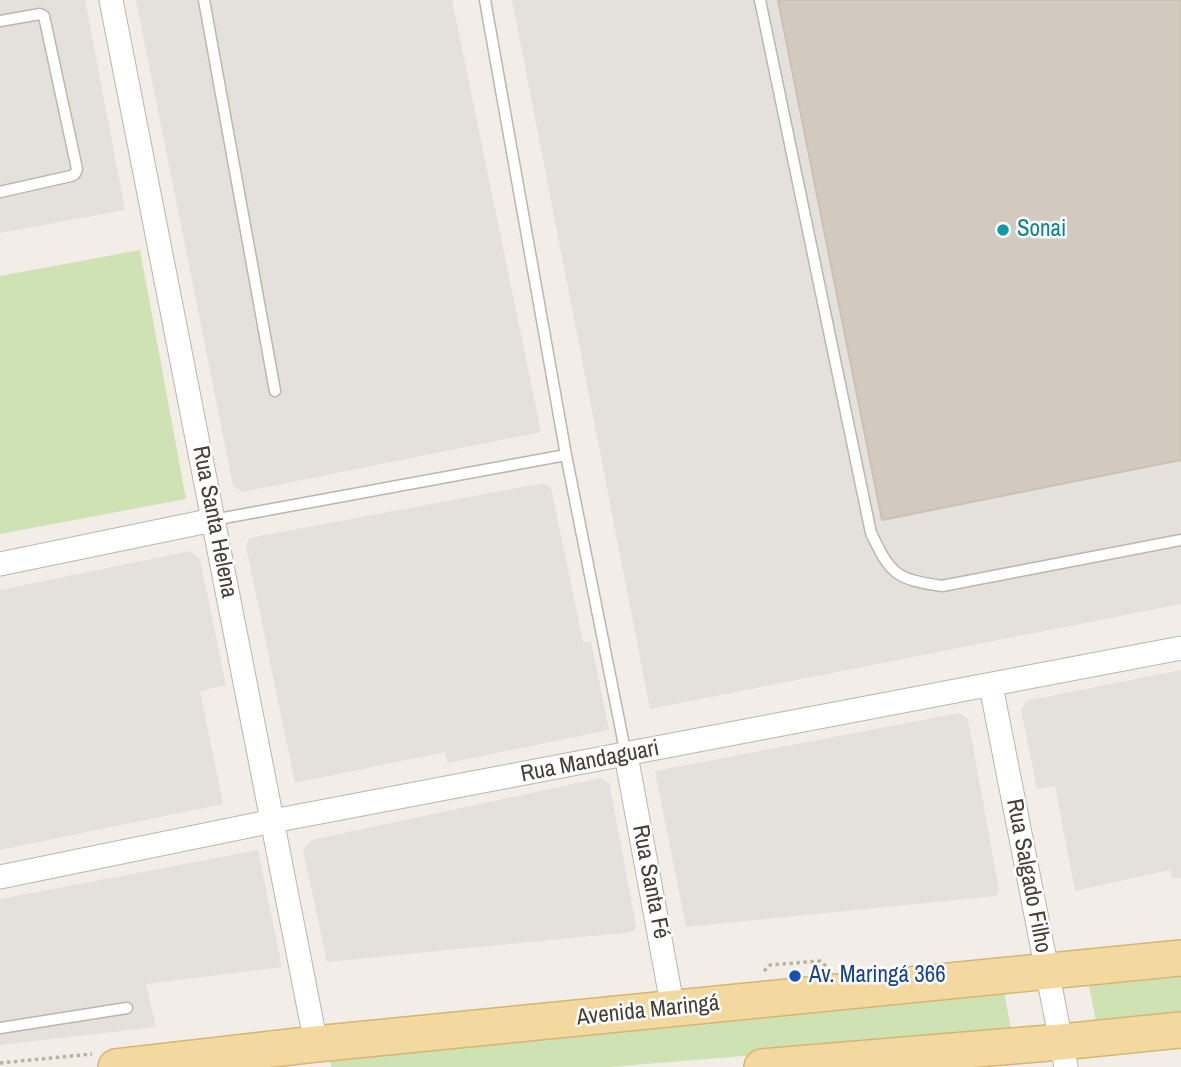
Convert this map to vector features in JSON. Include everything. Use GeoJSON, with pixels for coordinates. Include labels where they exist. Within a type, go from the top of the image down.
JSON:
{"type":"FeatureCollection","features":[{"type":"Feature","properties":{"kind":"main road","name":"Avenida Maringá"},"geometry":{"type":"LineString","coordinates":[[116,1067],[318,1055],[673,1009],[1181,958]]}},
{"type":"Feature","properties":{"kind":"main road"},"geometry":{"type":"LineString","coordinates":[[762,1067],[1064,1055],[1181,1030]]}},
{"type":"Feature","properties":{"kind":"street","name":"Rua Santa Helena"},"geometry":{"type":"LineString","coordinates":[[111,0],[318,1055]]}},
{"type":"Feature","properties":{"kind":"street"},"geometry":{"type":"LineString","coordinates":[[0,564],[213,520]]}},
{"type":"Feature","properties":{"kind":"street","name":"Rua Mandaguari"},"geometry":{"type":"LineString","coordinates":[[0,877],[273,821],[1181,648]]}},
{"type":"Feature","properties":{"kind":"street","name":"Rua Salgado Filho"},"geometry":{"type":"LineString","coordinates":[[990,686],[1064,1055]]}},
{"type":"Feature","properties":{"kind":"street","name":"Rua Santa Fé"},"geometry":{"type":"LineString","coordinates":[[626,755],[673,1009]]}},
{"type":"Feature","properties":{"kind":"lane"},"geometry":{"type":"LineString","coordinates":[[204,0],[275,391]]}},
{"type":"Feature","properties":{"kind":"lane"},"geometry":{"type":"LineString","coordinates":[[485,0],[566,455],[626,755]]}},
{"type":"Feature","properties":{"kind":"lane"},"geometry":{"type":"LineString","coordinates":[[760,0],[871,533],[886,564],[909,581],[942,586],[1181,540]]}},
{"type":"Feature","properties":{"kind":"lane"},"geometry":{"type":"LineString","coordinates":[[0,21],[40,14],[44,16],[77,169],[71,177],[0,192]]}},
{"type":"Feature","properties":{"kind":"lane"},"geometry":{"type":"LineString","coordinates":[[213,520],[566,455]]}},
{"type":"Feature","properties":{"kind":"lane"},"geometry":{"type":"LineString","coordinates":[[0,1028],[127,1008]]}},
{"type":"Feature","properties":{"kind":"shaded area"},"geometry":{"type":"Polygon","coordinates":[[[0,0],[85,0],[125,210],[0,233],[0,0]]]}},
{"type":"Feature","properties":{"kind":"shaded area"},"geometry":{"type":"Polygon","coordinates":[[[136,0],[452,0],[541,432],[242,492],[233,486],[136,0]]]}},
{"type":"Feature","properties":{"kind":"shaded area"},"geometry":{"type":"Polygon","coordinates":[[[512,0],[1181,0],[1181,604],[650,709],[512,0]]]}},
{"type":"Feature","properties":{"kind":"shaded area"},"geometry":{"type":"Polygon","coordinates":[[[543,483],[551,488],[583,642],[591,641],[609,730],[448,763],[445,752],[295,783],[246,546],[249,538],[543,483]]]}},
{"type":"Feature","properties":{"kind":"shaded area"},"geometry":{"type":"Polygon","coordinates":[[[190,551],[200,559],[226,685],[200,691],[223,804],[0,850],[0,590],[190,551]]]}},
{"type":"Feature","properties":{"kind":"shaded area"},"geometry":{"type":"Polygon","coordinates":[[[1181,670],[1181,878],[1172,879],[1170,870],[1075,891],[1055,786],[1037,789],[1021,710],[1026,701],[1181,670]]]}},
{"type":"Feature","properties":{"kind":"shaded area"},"geometry":{"type":"Polygon","coordinates":[[[959,713],[968,719],[999,890],[996,896],[686,927],[655,771],[959,713]]]}},
{"type":"Feature","properties":{"kind":"shaded area"},"geometry":{"type":"Polygon","coordinates":[[[601,778],[609,782],[636,926],[633,932],[327,962],[303,850],[311,840],[601,778]]]}},
{"type":"Feature","properties":{"kind":"shaded area"},"geometry":{"type":"Polygon","coordinates":[[[258,850],[282,967],[146,984],[156,1027],[0,1045],[0,899],[258,850]]]}},
{"type":"Feature","properties":{"kind":"green space"},"geometry":{"type":"Polygon","coordinates":[[[140,250],[186,499],[0,534],[0,276],[140,250]]]}},
{"type":"Feature","properties":{"kind":"green space"},"geometry":{"type":"Polygon","coordinates":[[[1181,972],[1181,1012],[1096,1021],[1088,982],[1181,972]]]}},
{"type":"Feature","properties":{"kind":"green space"},"geometry":{"type":"Polygon","coordinates":[[[1003,987],[1012,1034],[609,1067],[331,1067],[329,1054],[1003,987]]]}},
{"type":"Feature","properties":{"kind":"building","name":"Sonai"},"geometry":{"type":"Polygon","coordinates":[[[778,0],[1181,0],[1181,460],[882,520],[778,0]]]}},
{"type":"Feature","properties":{"kind":"place","name":"Sonai"},"geometry":{"type":"Point","coordinates":[1003,230]}},
{"type":"Feature","properties":{"kind":"place","name":"Av. Maringá 366"},"geometry":{"type":"Point","coordinates":[795,976]}}]}
